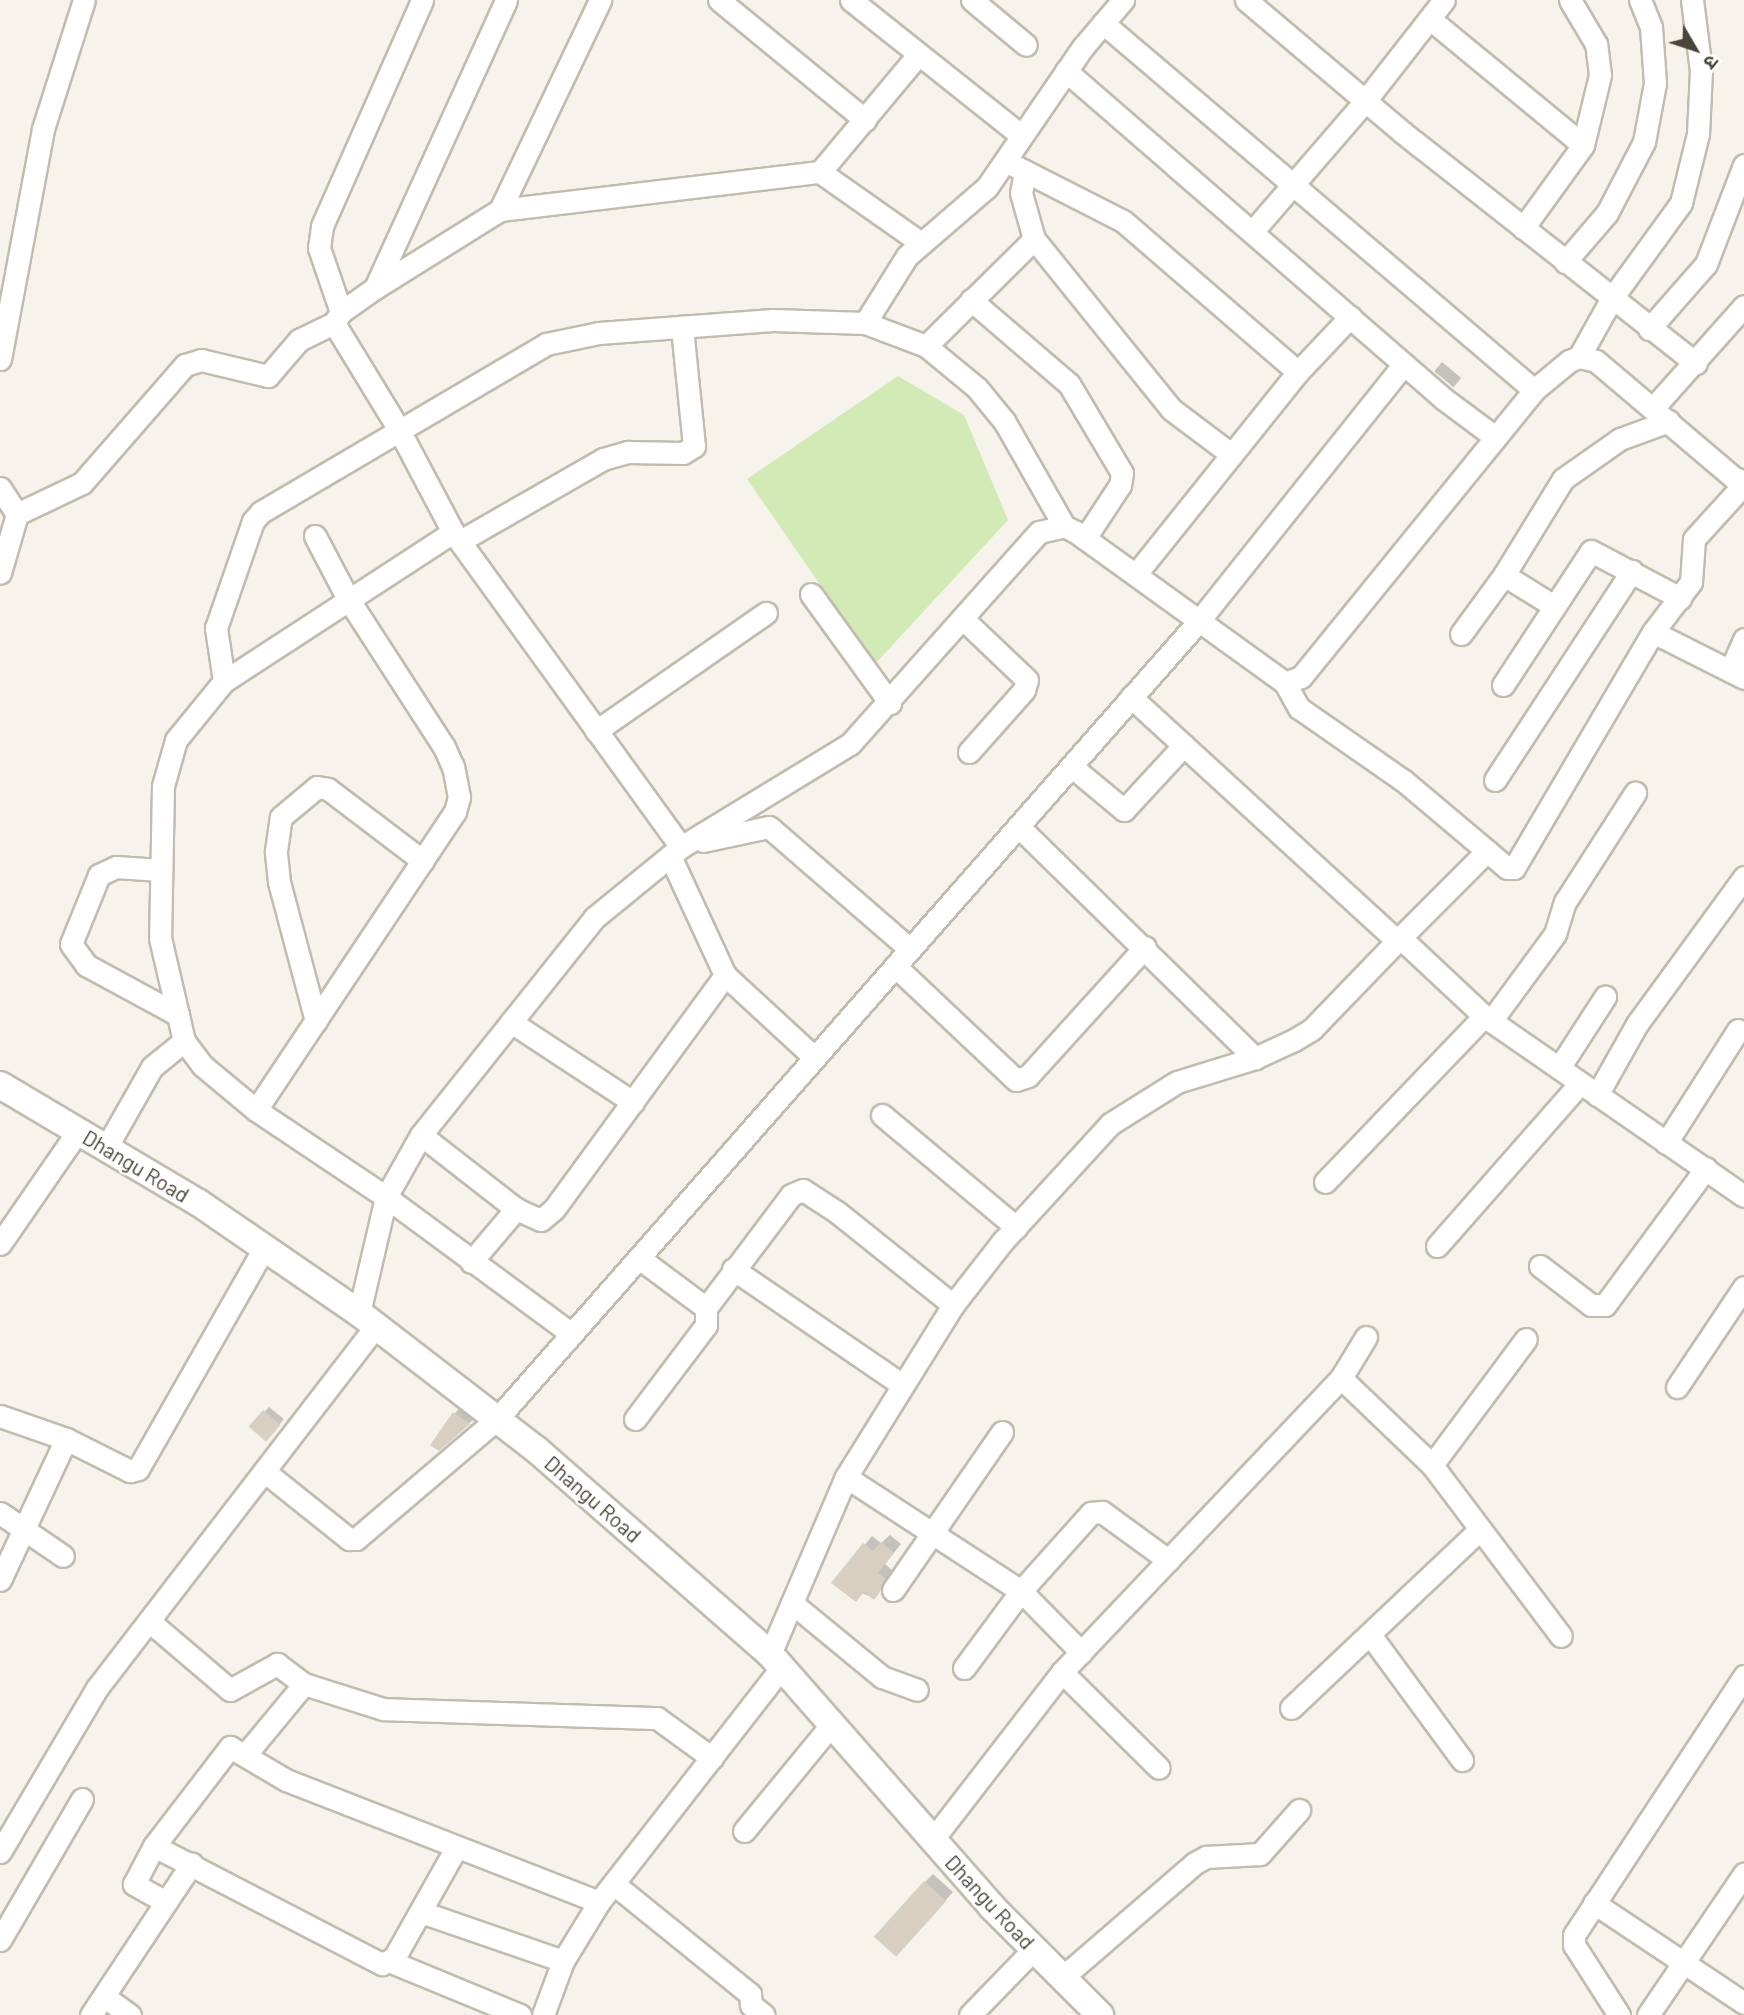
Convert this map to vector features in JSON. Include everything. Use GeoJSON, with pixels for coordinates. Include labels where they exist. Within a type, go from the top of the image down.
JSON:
{"type":"FeatureCollection","features":[{"type":"Feature","properties":{"kind":"street"},"geometry":{"type":"LineString","coordinates":[[0,359],[43,129],[83,0]]}},
{"type":"Feature","properties":{"kind":"street"},"geometry":{"type":"LineString","coordinates":[[422,0],[321,226],[319,248],[338,318],[457,536],[596,732],[675,851],[725,975],[814,1058]]}},
{"type":"Feature","properties":{"kind":"street"},"geometry":{"type":"LineString","coordinates":[[375,288],[506,0]]}},
{"type":"Feature","properties":{"kind":"street"},"geometry":{"type":"LineString","coordinates":[[499,209],[600,0]]}},
{"type":"Feature","properties":{"kind":"street"},"geometry":{"type":"LineString","coordinates":[[719,0],[865,120]]}},
{"type":"Feature","properties":{"kind":"street"},"geometry":{"type":"LineString","coordinates":[[851,0],[917,56],[1022,136]]}},
{"type":"Feature","properties":{"kind":"street"},"geometry":{"type":"LineString","coordinates":[[972,0],[1027,45]]}},
{"type":"Feature","properties":{"kind":"street"},"geometry":{"type":"LineString","coordinates":[[865,323],[907,256],[987,187],[1066,71],[1123,0]]}},
{"type":"Feature","properties":{"kind":"street"},"geometry":{"type":"LineString","coordinates":[[1252,232],[1294,187],[1444,0]]}},
{"type":"Feature","properties":{"kind":"street"},"geometry":{"type":"LineString","coordinates":[[1523,228],[1583,145],[1600,57],[1570,0]]}},
{"type":"Feature","properties":{"kind":"street"},"geometry":{"type":"LineString","coordinates":[[1566,262],[1607,213],[1644,142],[1655,83],[1651,27],[1640,0]]}},
{"type":"Feature","properties":{"kind":"street"},"geometry":{"type":"LineString","coordinates":[[1285,683],[1301,677],[1534,390],[1579,357],[1612,298],[1681,203],[1698,134],[1701,71],[1692,0]]}},
{"type":"Feature","properties":{"kind":"street"},"geometry":{"type":"LineString","coordinates":[[1259,4],[1365,101],[1649,329],[1696,363]]}},
{"type":"Feature","properties":{"kind":"street"},"geometry":{"type":"LineString","coordinates":[[1430,19],[1583,145]]}},
{"type":"Feature","properties":{"kind":"street"},"geometry":{"type":"LineString","coordinates":[[1103,23],[1534,390]]}},
{"type":"Feature","properties":{"kind":"street"},"geometry":{"type":"LineString","coordinates":[[820,172],[917,56]]}},
{"type":"Feature","properties":{"kind":"street"},"geometry":{"type":"LineString","coordinates":[[1066,71],[1404,364],[1495,437]]}},
{"type":"Feature","properties":{"kind":"street"},"geometry":{"type":"LineString","coordinates":[[1005,160],[1123,221],[1298,372]]}},
{"type":"Feature","properties":{"kind":"street"},"geometry":{"type":"LineString","coordinates":[[1649,329],[1706,264],[1744,165]]}},
{"type":"Feature","properties":{"kind":"street"},"geometry":{"type":"LineString","coordinates":[[1025,171],[1021,193],[1034,239],[1171,410],[1232,455]]}},
{"type":"Feature","properties":{"kind":"street"},"geometry":{"type":"LineString","coordinates":[[0,573],[17,514],[82,482],[185,365],[201,360],[268,376],[299,340],[338,318],[375,288],[499,209],[820,172],[921,243]]}},
{"type":"Feature","properties":{"kind":"street"},"geometry":{"type":"LineString","coordinates":[[926,346],[1034,239]]}},
{"type":"Feature","properties":{"kind":"street"},"geometry":{"type":"LineString","coordinates":[[971,300],[1069,384],[1122,472],[1120,485],[1085,538]]}},
{"type":"Feature","properties":{"kind":"street"},"geometry":{"type":"LineString","coordinates":[[1461,634],[1504,575],[1563,479],[1574,468],[1662,414],[1696,363],[1744,306]]}},
{"type":"Feature","properties":{"kind":"street"},"geometry":{"type":"LineString","coordinates":[[1136,574],[1298,372],[1350,317]]}},
{"type":"Feature","properties":{"kind":"street"},"geometry":{"type":"LineString","coordinates":[[224,681],[216,628],[254,521],[271,504],[546,344],[599,333],[773,320],[865,323],[926,346],[977,388],[1004,421],[1064,526],[1136,574],[1198,622],[1285,683],[1299,708],[1404,781],[1507,869],[1514,868],[1653,632],[1680,598],[1693,576],[1694,539],[1741,491],[1734,478],[1662,414],[1597,361],[1579,357]]}},
{"type":"Feature","properties":{"kind":"street"},"geometry":{"type":"LineString","coordinates":[[572,1334],[471,1262],[387,1197],[256,1110],[197,1060],[184,1041],[160,938],[160,870],[168,760],[176,740],[224,681],[347,597],[457,536],[559,489],[603,459],[628,452],[682,453],[694,446],[682,327]]}},
{"type":"Feature","properties":{"kind":"street"},"geometry":{"type":"LineString","coordinates":[[264,1471],[349,1539],[356,1539],[497,1419],[1198,622],[1404,364]]}},
{"type":"Feature","properties":{"kind":"street"},"geometry":{"type":"LineString","coordinates":[[0,488],[17,514]]}},
{"type":"Feature","properties":{"kind":"street"},"geometry":{"type":"LineString","coordinates":[[0,1852],[97,1688],[264,1471],[368,1320],[387,1197],[421,1135],[594,918],[675,851],[850,744],[890,704],[1039,532],[1064,526]]}},
{"type":"Feature","properties":{"kind":"street"},"geometry":{"type":"LineString","coordinates":[[256,1110],[455,812],[459,797],[453,767],[347,597],[315,536]]}},
{"type":"Feature","properties":{"kind":"street"},"geometry":{"type":"LineString","coordinates":[[1503,685],[1591,551],[1632,570],[1680,598]]}},
{"type":"Feature","properties":{"kind":"street"},"geometry":{"type":"LineString","coordinates":[[1495,780],[1632,570]]}},
{"type":"Feature","properties":{"kind":"street"},"geometry":{"type":"LineString","coordinates":[[1504,575],[1554,606]]}},
{"type":"Feature","properties":{"kind":"street"},"geometry":{"type":"LineString","coordinates":[[811,594],[890,704]]}},
{"type":"Feature","properties":{"kind":"street"},"geometry":{"type":"LineString","coordinates":[[596,732],[766,613]]}},
{"type":"Feature","properties":{"kind":"street"},"geometry":{"type":"LineString","coordinates":[[963,619],[1027,680],[1024,690],[969,752]]}},
{"type":"Feature","properties":{"kind":"street"},"geometry":{"type":"LineString","coordinates":[[1653,632],[1737,674],[1744,639]]}},
{"type":"Feature","properties":{"kind":"street"},"geometry":{"type":"LineString","coordinates":[[1131,697],[1397,941],[1406,943],[1488,1018],[1744,1196]]}},
{"type":"Feature","properties":{"kind":"street"},"geometry":{"type":"LineString","coordinates":[[1071,766],[1124,810],[1184,745]]}},
{"type":"Feature","properties":{"kind":"street"},"geometry":{"type":"LineString","coordinates":[[316,1021],[279,882],[276,851],[281,817],[317,787],[328,789],[423,861]]}},
{"type":"Feature","properties":{"kind":"street"},"geometry":{"type":"LineString","coordinates":[[1325,1182],[1488,1018],[1555,934],[1565,902],[1634,793]]}},
{"type":"Feature","properties":{"kind":"street"},"geometry":{"type":"LineString","coordinates":[[1018,826],[1145,947],[1255,1058]]}},
{"type":"Feature","properties":{"kind":"street"},"geometry":{"type":"LineString","coordinates":[[675,851],[769,827],[910,949]]}},
{"type":"Feature","properties":{"kind":"street"},"geometry":{"type":"LineString","coordinates":[[543,2015],[563,1961],[599,1902],[712,1758],[776,1661],[792,1603],[846,1477],[901,1384],[953,1306],[1016,1227],[1110,1124],[1177,1082],[1255,1058],[1312,1029],[1487,851]]}},
{"type":"Feature","properties":{"kind":"street"},"geometry":{"type":"LineString","coordinates":[[160,870],[117,867],[99,875],[71,944],[86,965],[178,1015]]}},
{"type":"Feature","properties":{"kind":"street"},"geometry":{"type":"LineString","coordinates":[[1437,1246],[1588,1089],[1744,877]]}},
{"type":"Feature","properties":{"kind":"street"},"geometry":{"type":"LineString","coordinates":[[895,966],[1016,1080],[1028,1076],[1145,947]]}},
{"type":"Feature","properties":{"kind":"street"},"geometry":{"type":"LineString","coordinates":[[421,1135],[516,1209],[537,1219],[546,1217],[725,975]]}},
{"type":"Feature","properties":{"kind":"street"},"geometry":{"type":"LineString","coordinates":[[1559,1068],[1605,997]]}},
{"type":"Feature","properties":{"kind":"street"},"geometry":{"type":"LineString","coordinates":[[511,1022],[632,1102]]}},
{"type":"Feature","properties":{"kind":"street"},"geometry":{"type":"LineString","coordinates":[[1666,1143],[1738,1030]]}},
{"type":"Feature","properties":{"kind":"street"},"geometry":{"type":"LineString","coordinates":[[106,1148],[152,1067],[184,1041]]}},
{"type":"Feature","properties":{"kind":"street","name":"Dhangu Road"},"geometry":{"type":"LineString","coordinates":[[0,1085],[264,1248],[368,1320],[497,1419],[776,1661],[1033,1950],[1064,1976],[1100,2015]]}},
{"type":"Feature","properties":{"kind":"street"},"geometry":{"type":"LineString","coordinates":[[882,1115],[1016,1227]]}},
{"type":"Feature","properties":{"kind":"street"},"geometry":{"type":"LineString","coordinates":[[0,1244],[78,1132]]}},
{"type":"Feature","properties":{"kind":"street"},"geometry":{"type":"LineString","coordinates":[[1540,1266],[1591,1305],[1605,1305],[1706,1168]]}},
{"type":"Feature","properties":{"kind":"street"},"geometry":{"type":"LineString","coordinates":[[635,1419],[706,1325],[706,1308],[733,1269],[791,1195],[803,1190],[838,1212],[953,1306]]}},
{"type":"Feature","properties":{"kind":"street"},"geometry":{"type":"LineString","coordinates":[[471,1262],[516,1209]]}},
{"type":"Feature","properties":{"kind":"street"},"geometry":{"type":"LineString","coordinates":[[0,1416],[66,1439],[130,1471],[138,1469],[264,1248]]}},
{"type":"Feature","properties":{"kind":"street"},"geometry":{"type":"LineString","coordinates":[[639,1258],[706,1308]]}},
{"type":"Feature","properties":{"kind":"street"},"geometry":{"type":"LineString","coordinates":[[733,1269],[901,1384]]}},
{"type":"Feature","properties":{"kind":"street"},"geometry":{"type":"LineString","coordinates":[[1676,1387],[1744,1287]]}},
{"type":"Feature","properties":{"kind":"street"},"geometry":{"type":"LineString","coordinates":[[933,1839],[1062,1672],[1341,1378],[1366,1337]]}},
{"type":"Feature","properties":{"kind":"street"},"geometry":{"type":"LineString","coordinates":[[1432,1465],[1527,1339]]}},
{"type":"Feature","properties":{"kind":"street"},"geometry":{"type":"LineString","coordinates":[[1341,1378],[1432,1465],[1561,1636]]}},
{"type":"Feature","properties":{"kind":"street"},"geometry":{"type":"LineString","coordinates":[[893,1590],[1002,1432]]}},
{"type":"Feature","properties":{"kind":"street"},"geometry":{"type":"LineString","coordinates":[[0,1580],[66,1439]]}},
{"type":"Feature","properties":{"kind":"street"},"geometry":{"type":"LineString","coordinates":[[846,1477],[1021,1591],[1081,1652]]}},
{"type":"Feature","properties":{"kind":"street"},"geometry":{"type":"LineString","coordinates":[[964,1668],[1021,1591],[1097,1511],[1168,1560]]}},
{"type":"Feature","properties":{"kind":"street"},"geometry":{"type":"LineString","coordinates":[[0,1513],[63,1556]]}},
{"type":"Feature","properties":{"kind":"street"},"geometry":{"type":"LineString","coordinates":[[1292,1708],[1371,1636],[1480,1529]]}},
{"type":"Feature","properties":{"kind":"street"},"geometry":{"type":"LineString","coordinates":[[792,1603],[882,1677],[916,1690]]}},
{"type":"Feature","properties":{"kind":"street"},"geometry":{"type":"LineString","coordinates":[[149,1621],[225,1688],[233,1689],[272,1664],[304,1684],[383,1709],[657,1718],[712,1758]]}},
{"type":"Feature","properties":{"kind":"street"},"geometry":{"type":"LineString","coordinates":[[1371,1636],[1462,1760]]}},
{"type":"Feature","properties":{"kind":"street"},"geometry":{"type":"LineString","coordinates":[[1062,1672],[1159,1768]]}},
{"type":"Feature","properties":{"kind":"street"},"geometry":{"type":"LineString","coordinates":[[246,1754],[304,1684]]}},
{"type":"Feature","properties":{"kind":"street"},"geometry":{"type":"LineString","coordinates":[[1619,2015],[1573,1940],[1594,1903],[1740,1688]]}},
{"type":"Feature","properties":{"kind":"street"},"geometry":{"type":"LineString","coordinates":[[744,1831],[832,1724]]}},
{"type":"Feature","properties":{"kind":"street"},"geometry":{"type":"LineString","coordinates":[[166,1902],[134,1885],[154,1846],[226,1749],[246,1754],[286,1780],[599,1902]]}},
{"type":"Feature","properties":{"kind":"street"},"geometry":{"type":"LineString","coordinates":[[0,1940],[82,1799]]}},
{"type":"Feature","properties":{"kind":"street"},"geometry":{"type":"LineString","coordinates":[[1064,1976],[1195,1863],[1206,1857],[1260,1854],[1299,1810]]}},
{"type":"Feature","properties":{"kind":"street"},"geometry":{"type":"LineString","coordinates":[[154,1846],[192,1863],[376,1962],[389,1961],[520,2015]]}},
{"type":"Feature","properties":{"kind":"street"},"geometry":{"type":"LineString","coordinates":[[389,1961],[421,1912],[456,1848]]}},
{"type":"Feature","properties":{"kind":"street"},"geometry":{"type":"LineString","coordinates":[[91,2015],[192,1863]]}},
{"type":"Feature","properties":{"kind":"street"},"geometry":{"type":"LineString","coordinates":[[1648,2015],[1686,1965],[1744,1874]]}},
{"type":"Feature","properties":{"kind":"street"},"geometry":{"type":"LineString","coordinates":[[614,1884],[750,1994],[752,2012]]}},
{"type":"Feature","properties":{"kind":"street"},"geometry":{"type":"LineString","coordinates":[[1594,1903],[1744,2003]]}},
{"type":"Feature","properties":{"kind":"street"},"geometry":{"type":"LineString","coordinates":[[421,1912],[563,1961]]}},
{"type":"Feature","properties":{"kind":"street"},"geometry":{"type":"LineString","coordinates":[[970,2015],[1033,1950]]}},
{"type":"Feature","properties":{"kind":"street"},"geometry":{"type":"LineString","coordinates":[[105,1997],[130,2015]]}},
{"type":"Feature","properties":{"kind":"street"},"geometry":{"type":"LineString","coordinates":[[1739,2015],[1744,2010]]}},
{"type":"Feature","properties":{"kind":"green space"},"geometry":{"type":"Polygon","coordinates":[[[898,376],[964,415],[1008,520],[875,664],[747,479],[898,376]]]}},
{"type":"Feature","properties":{"kind":"building"},"geometry":{"type":"Polygon","coordinates":[[[263,1410],[280,1425],[266,1442],[249,1427],[263,1410]]]}},
{"type":"Feature","properties":{"kind":"building"},"geometry":{"type":"Polygon","coordinates":[[[453,1412],[470,1424],[439,1451],[430,1445],[453,1412]]]}},
{"type":"Feature","properties":{"kind":"building"},"geometry":{"type":"Polygon","coordinates":[[[881,1542],[894,1553],[878,1573],[885,1578],[880,1592],[874,1600],[864,1592],[856,1602],[831,1583],[863,1543],[873,1551],[881,1542]]]}},
{"type":"Feature","properties":{"kind":"building"},"geometry":{"type":"Polygon","coordinates":[[[924,1881],[946,1901],[896,1957],[874,1937],[924,1881]]]}}]}
